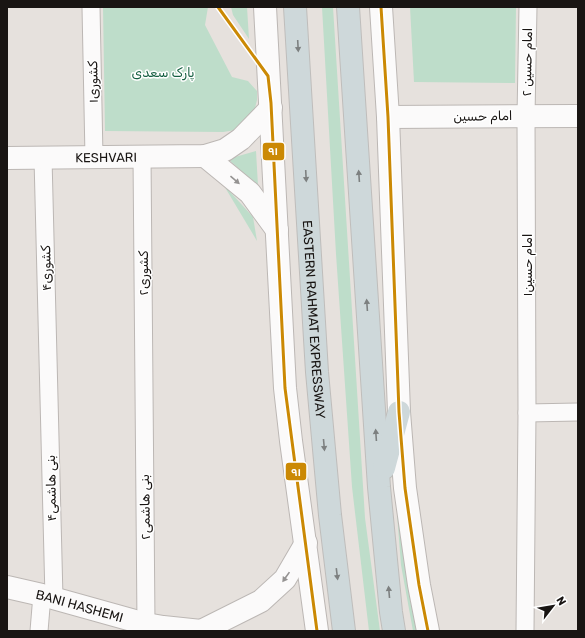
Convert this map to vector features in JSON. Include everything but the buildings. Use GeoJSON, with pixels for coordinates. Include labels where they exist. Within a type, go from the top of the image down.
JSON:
{"type":"FeatureCollection","features":[{"type":"Feature","properties":{"kind":"highway","name":"EASTERN RAHMAT EXPRESSWAY"},"geometry":{"type":"LineString","coordinates":[[295,7],[318,372],[330,515],[344,631]]}},
{"type":"Feature","properties":{"kind":"highway"},"geometry":{"type":"LineString","coordinates":[[348,7],[379,487],[390,612],[394,631]]}},
{"type":"Feature","properties":{"kind":"highway"},"geometry":{"type":"LineString","coordinates":[[379,487],[399,412]]}},
{"type":"Feature","properties":{"kind":"main road"},"geometry":{"type":"LineString","coordinates":[[265,7],[285,388],[317,631]]}},
{"type":"Feature","properties":{"kind":"main road"},"geometry":{"type":"LineString","coordinates":[[381,7],[388,118],[399,412],[405,488],[419,585],[428,631]]}},
{"type":"Feature","properties":{"kind":"main road","name":"KESHVARI"},"geometry":{"type":"LineString","coordinates":[[7,158],[205,156],[225,150],[238,141],[270,108]]}},
{"type":"Feature","properties":{"kind":"main road","name":"امام حسین"},"geometry":{"type":"LineString","coordinates":[[388,118],[578,116]]}},
{"type":"Feature","properties":{"kind":"main road"},"geometry":{"type":"LineString","coordinates":[[205,156],[250,193],[277,230]]}},
{"type":"Feature","properties":{"kind":"main road"},"geometry":{"type":"LineString","coordinates":[[201,631],[261,601],[285,579],[306,543]]}},
{"type":"Feature","properties":{"kind":"main road","name":"BANI HASHEMI"},"geometry":{"type":"LineString","coordinates":[[7,586],[157,627],[201,631]]}},
{"type":"Feature","properties":{"kind":"street","name":"۱کشوری"},"geometry":{"type":"LineString","coordinates":[[91,7],[94,157]]}},
{"type":"Feature","properties":{"kind":"street","name":"۲ امام حسین"},"geometry":{"type":"LineString","coordinates":[[526,116],[528,7]]}},
{"type":"Feature","properties":{"kind":"street","name":"امام حسین۱"},"geometry":{"type":"LineString","coordinates":[[525,631],[527,413],[526,116]]}},
{"type":"Feature","properties":{"kind":"street","name":"کشوری۲"},"geometry":{"type":"LineString","coordinates":[[142,156],[144,390]]}},
{"type":"Feature","properties":{"kind":"street","name":"کشوری۴"},"geometry":{"type":"LineString","coordinates":[[43,158],[48,378]]}},
{"type":"Feature","properties":{"kind":"street","name":"۴بنی هاشمی"},"geometry":{"type":"LineString","coordinates":[[39,631],[48,596],[48,378]]}},
{"type":"Feature","properties":{"kind":"street","name":"۲بنی هاشمی"},"geometry":{"type":"LineString","coordinates":[[144,390],[157,627]]}},
{"type":"Feature","properties":{"kind":"street"},"geometry":{"type":"LineString","coordinates":[[527,413],[578,412]]}},
{"type":"Feature","properties":{"kind":"green space","name":"پارک سعدی"},"geometry":{"type":"Polygon","coordinates":[[[103,7],[208,7],[205,25],[232,77],[248,81],[257,91],[257,100],[253,116],[236,130],[223,132],[105,131],[103,7]]]}},
{"type":"Feature","properties":{"kind":"green space"},"geometry":{"type":"Polygon","coordinates":[[[231,7],[247,7],[249,39],[233,15],[231,7]]]}},
{"type":"Feature","properties":{"kind":"green space"},"geometry":{"type":"Polygon","coordinates":[[[322,7],[333,7],[365,518],[380,631],[369,631],[352,487],[336,254],[322,7]]]}},
{"type":"Feature","properties":{"kind":"green space"},"geometry":{"type":"Polygon","coordinates":[[[410,7],[516,7],[515,83],[414,82],[410,7]]]}},
{"type":"Feature","properties":{"kind":"green space"},"geometry":{"type":"Polygon","coordinates":[[[256,151],[258,186],[228,159],[256,151]]]}},
{"type":"Feature","properties":{"kind":"green space"},"geometry":{"type":"Polygon","coordinates":[[[223,184],[253,217],[257,241],[223,184]]]}},
{"type":"Feature","properties":{"kind":"green space"},"geometry":{"type":"Polygon","coordinates":[[[400,478],[423,631],[413,631],[401,565],[397,514],[400,478]]]}},
{"type":"Feature","properties":{"kind":"transit line","name":"۹۱"},"geometry":{"type":"LineString","coordinates":[[218,7],[268,76],[271,103],[285,388],[317,631]]}},
{"type":"Feature","properties":{"kind":"transit line","name":"۹۱"},"geometry":{"type":"LineString","coordinates":[[381,7],[388,117],[399,412],[405,488],[419,585],[428,631]]}}]}
